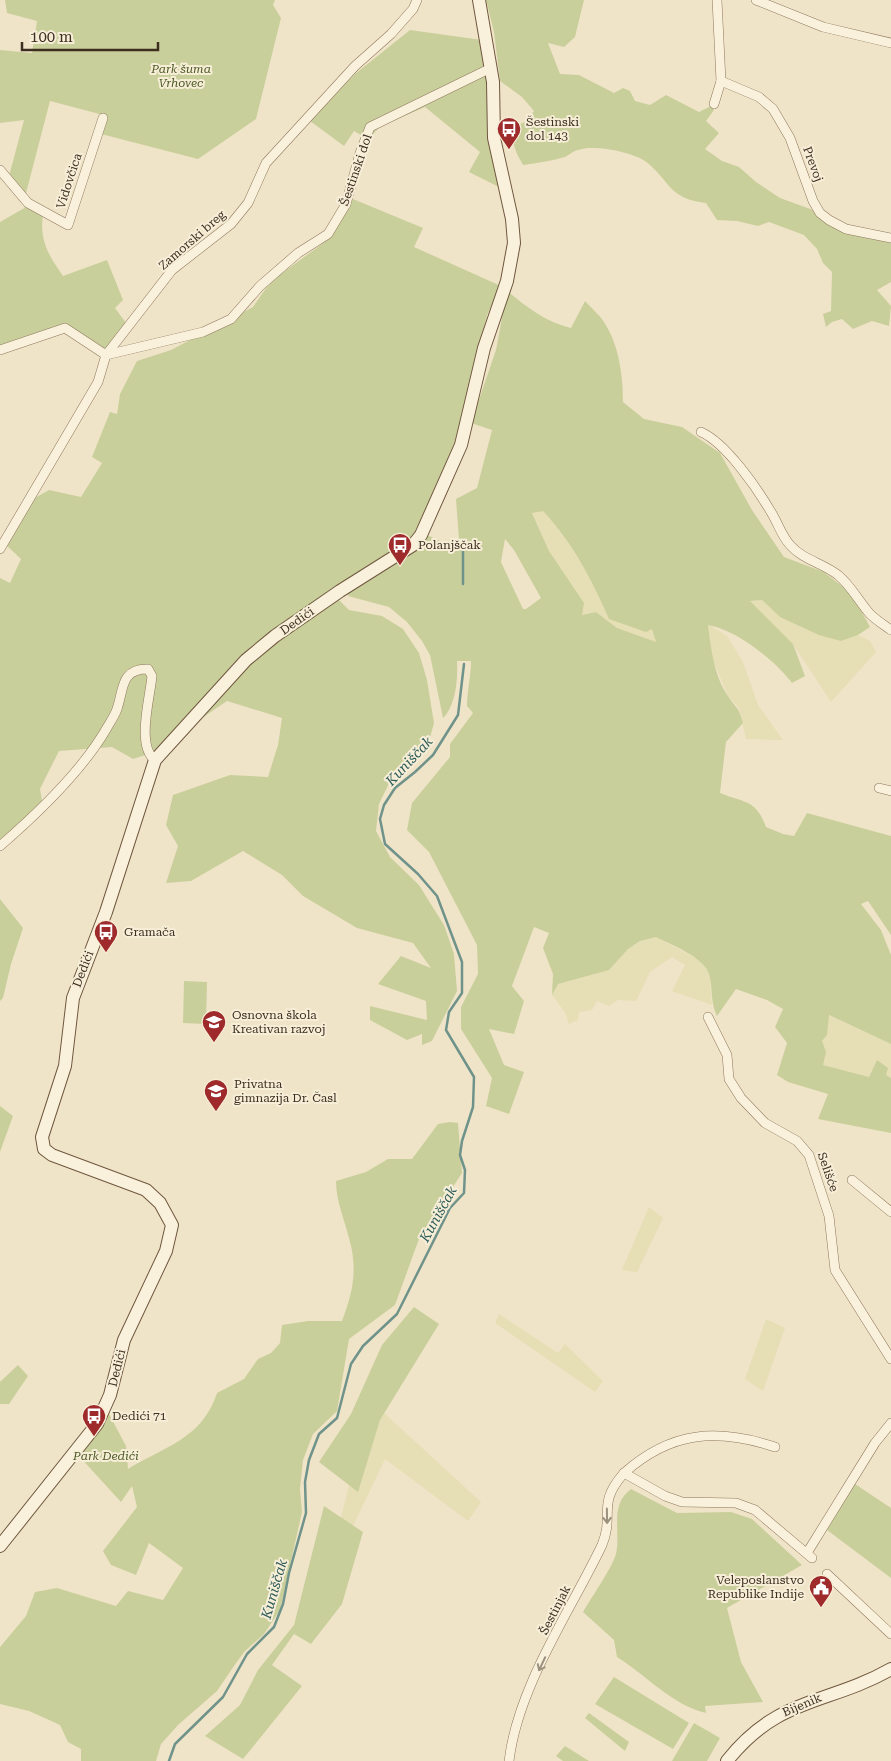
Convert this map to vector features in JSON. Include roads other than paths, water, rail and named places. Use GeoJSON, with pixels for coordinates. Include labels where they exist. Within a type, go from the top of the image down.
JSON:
{"type":"FeatureCollection","features":[{"type":"Feature","properties":{"kind":"street","name":"Zamorski breg"},"geometry":{"type":"LineString","coordinates":[[0,549],[98,382],[106,355],[172,270],[231,224],[248,203],[266,163],[355,66],[391,34],[414,9],[417,0]]}},
{"type":"Feature","properties":{"kind":"street"},"geometry":{"type":"LineString","coordinates":[[479,0],[491,68]]}},
{"type":"Feature","properties":{"kind":"street"},"geometry":{"type":"LineString","coordinates":[[714,104],[721,81],[717,0]]}},
{"type":"Feature","properties":{"kind":"street"},"geometry":{"type":"LineString","coordinates":[[756,0],[823,27],[891,43]]}},
{"type":"Feature","properties":{"kind":"street","name":"Šestinski dol"},"geometry":{"type":"LineString","coordinates":[[106,355],[202,332],[232,319],[260,286],[298,254],[328,234],[346,204],[370,127],[491,68]]}},
{"type":"Feature","properties":{"kind":"street","name":"Dedići"},"geometry":{"type":"LineString","coordinates":[[0,1546],[97,1424],[110,1395],[124,1340],[166,1251],[172,1225],[160,1204],[146,1190],[52,1155],[44,1148],[42,1137],[65,1066],[72,998],[106,912],[155,760],[246,660],[275,636],[340,591],[413,545],[420,535],[461,445],[484,348],[507,281],[514,243],[512,219],[494,138],[491,68]]}},
{"type":"Feature","properties":{"kind":"street","name":"Prevoj"},"geometry":{"type":"LineString","coordinates":[[721,81],[759,97],[773,109],[790,138],[813,201],[828,220],[846,229],[891,238]]}},
{"type":"Feature","properties":{"kind":"street","name":"Vidovčica"},"geometry":{"type":"LineString","coordinates":[[0,170],[28,203],[68,225],[103,118]]}},
{"type":"Feature","properties":{"kind":"street"},"geometry":{"type":"LineString","coordinates":[[0,350],[65,328],[106,355]]}},
{"type":"Feature","properties":{"kind":"street"},"geometry":{"type":"LineString","coordinates":[[701,432],[719,442],[728,452],[765,502],[790,546],[802,556],[829,568],[841,577],[855,592],[872,616],[891,630]]}},
{"type":"Feature","properties":{"kind":"street"},"geometry":{"type":"LineString","coordinates":[[0,846],[36,814],[85,759],[117,710],[121,688],[128,674],[139,669],[148,669],[152,676],[145,727],[149,756],[155,760]]}},
{"type":"Feature","properties":{"kind":"street"},"geometry":{"type":"LineString","coordinates":[[879,788],[891,791]]}},
{"type":"Feature","properties":{"kind":"street","name":"Selišće"},"geometry":{"type":"LineString","coordinates":[[708,1017],[727,1055],[729,1080],[741,1098],[765,1123],[797,1141],[809,1155],[829,1216],[835,1270],[891,1359]]}},
{"type":"Feature","properties":{"kind":"street"},"geometry":{"type":"LineString","coordinates":[[852,1180],[891,1212]]}},
{"type":"Feature","properties":{"kind":"street"},"geometry":{"type":"LineString","coordinates":[[624,1473],[665,1496],[682,1502],[736,1503],[755,1510],[809,1556],[875,1443],[891,1423]]}},
{"type":"Feature","properties":{"kind":"street","name":"Šestinjak"},"geometry":{"type":"LineString","coordinates":[[510,1761],[519,1716],[546,1655],[602,1545],[607,1530],[609,1493],[624,1473],[652,1451],[666,1444],[688,1438],[711,1435],[735,1436],[776,1447]]}},
{"type":"Feature","properties":{"kind":"street"},"geometry":{"type":"LineString","coordinates":[[827,1574],[891,1634]]}},
{"type":"Feature","properties":{"kind":"street","name":"Bijenik"},"geometry":{"type":"LineString","coordinates":[[727,1761],[740,1746],[770,1719],[792,1708],[891,1669]]}},
{"type":"Feature","properties":{"kind":"waterway","name":"Kuniščak"},"geometry":{"type":"LineString","coordinates":[[463,548],[463,584]]}},
{"type":"Feature","properties":{"kind":"waterway","name":"Kuniščak"},"geometry":{"type":"LineString","coordinates":[[169,1761],[175,1744],[223,1697],[247,1654],[274,1627],[283,1604],[289,1573],[306,1513],[305,1482],[309,1460],[319,1434],[337,1418],[351,1364],[363,1346],[397,1314],[450,1208],[464,1193],[465,1170],[460,1155],[462,1141],[473,1107],[474,1077],[446,1030],[449,1012],[462,993],[462,962],[437,896],[418,874],[385,844],[380,819],[384,805],[395,788],[433,755],[458,715],[464,664]]}},
{"type":"Feature","properties":{"kind":"place","name":"Šestinski dol 143"},"geometry":{"type":"Point","coordinates":[509,150]}},
{"type":"Feature","properties":{"kind":"place","name":"Polanjščak"},"geometry":{"type":"Point","coordinates":[400,566]}},
{"type":"Feature","properties":{"kind":"place","name":"Gramača"},"geometry":{"type":"Point","coordinates":[106,953]}},
{"type":"Feature","properties":{"kind":"place","name":"Osnovna škola Kreativan razvoj"},"geometry":{"type":"Point","coordinates":[214,1043]}},
{"type":"Feature","properties":{"kind":"place","name":"Privatna gimnazija Dr. Časl"},"geometry":{"type":"Point","coordinates":[216,1112]}},
{"type":"Feature","properties":{"kind":"place","name":"Dedići 71"},"geometry":{"type":"Point","coordinates":[94,1437]}},
{"type":"Feature","properties":{"kind":"place","name":"Veleposlanstvo Republike Indije"},"geometry":{"type":"Point","coordinates":[821,1608]}},
{"type":"Feature","properties":{"kind":"park label","name":"Park šuma Vrhovec"},"geometry":{"type":"Point","coordinates":[181,76]}},
{"type":"Feature","properties":{"kind":"park label","name":"Park Dedići"},"geometry":{"type":"Point","coordinates":[106,1456]}}]}
